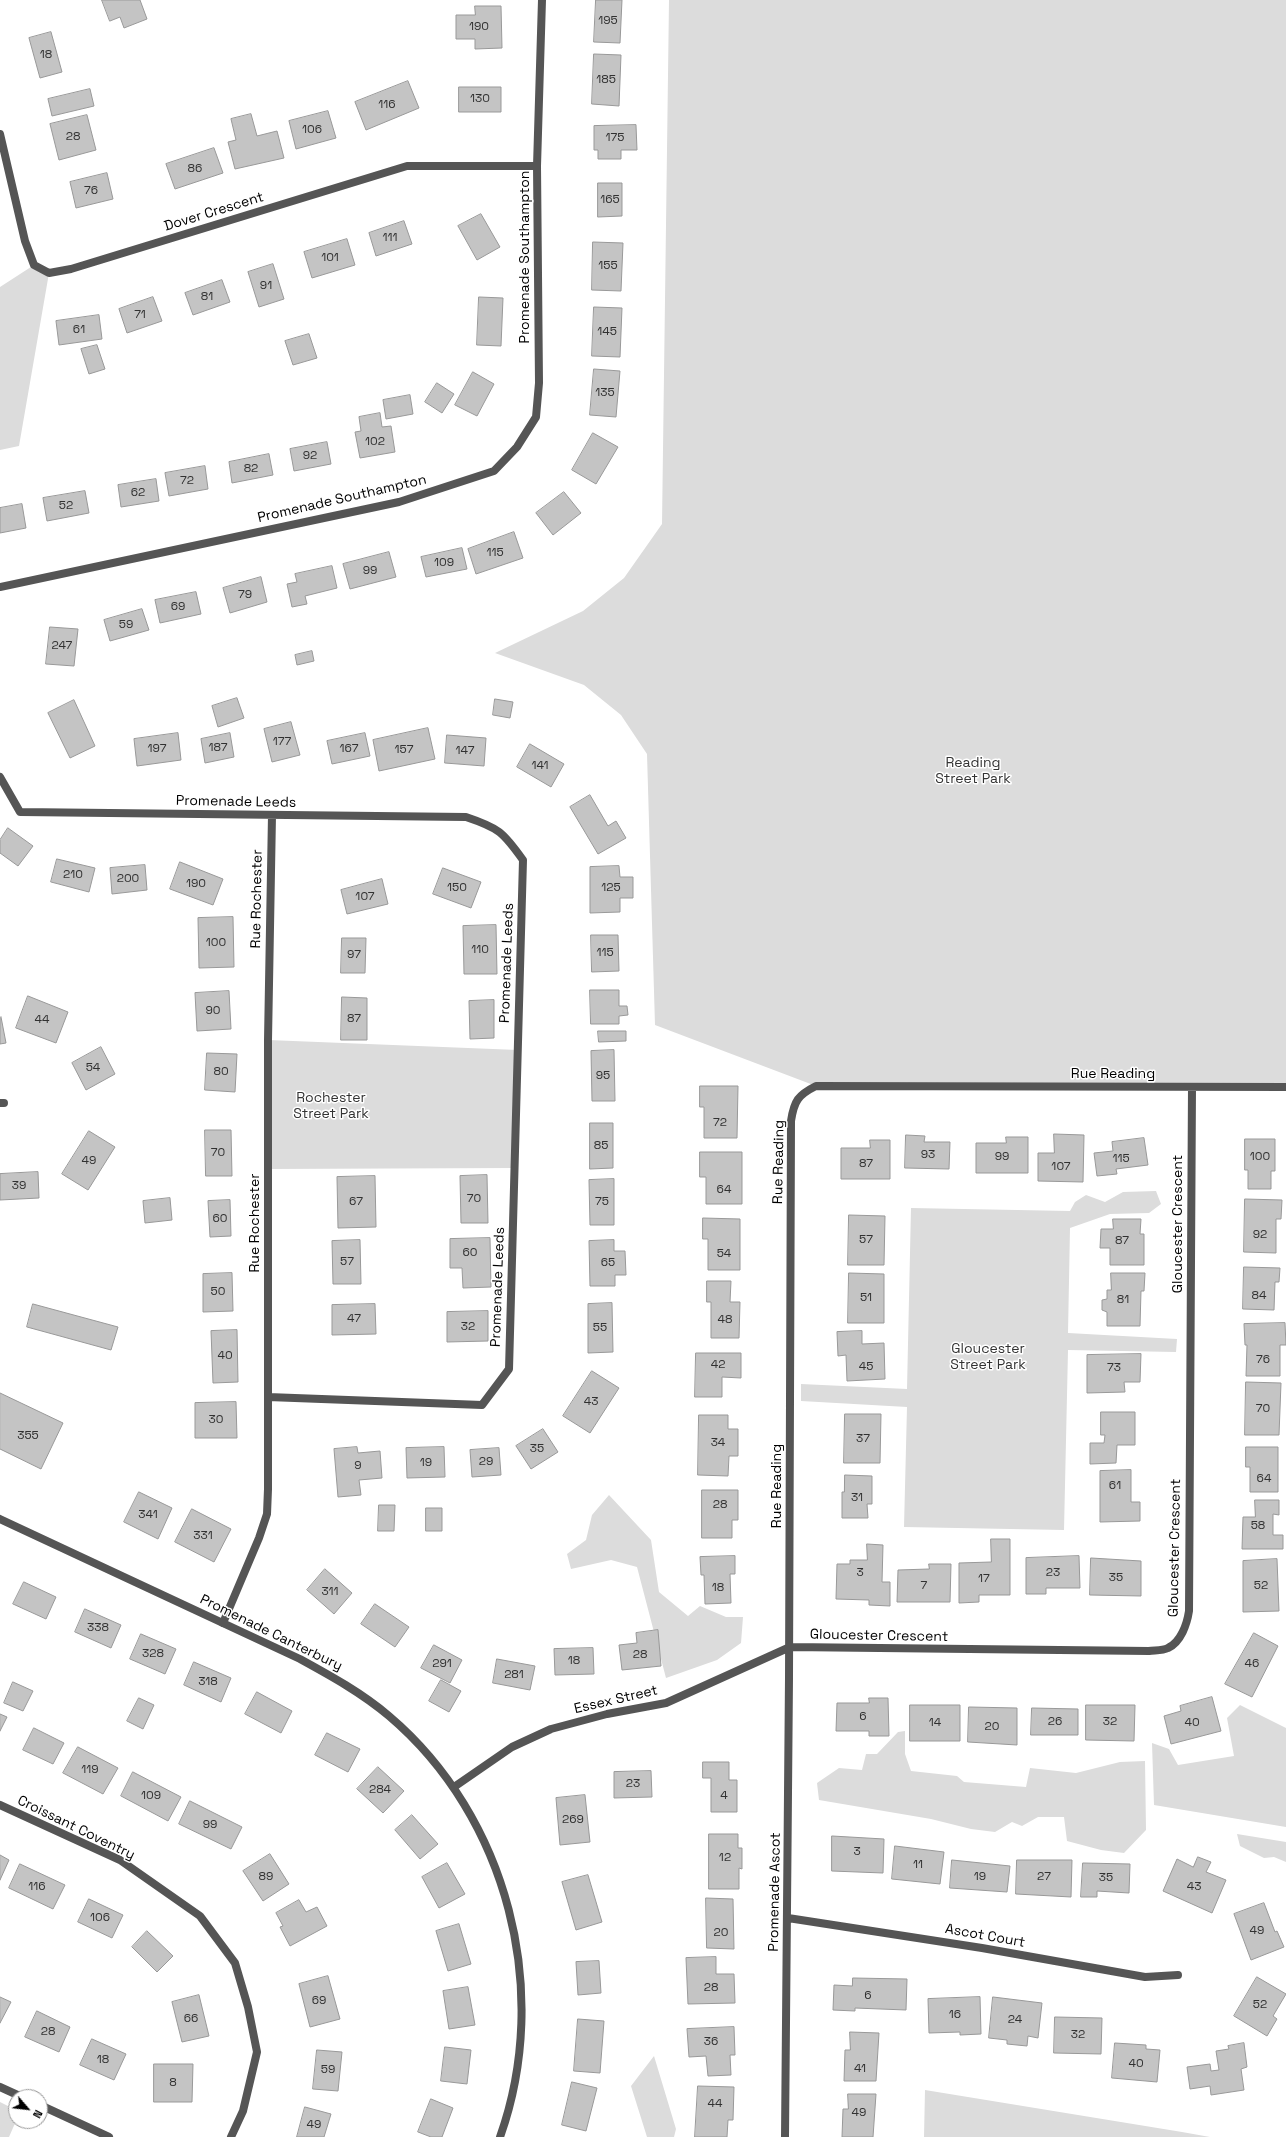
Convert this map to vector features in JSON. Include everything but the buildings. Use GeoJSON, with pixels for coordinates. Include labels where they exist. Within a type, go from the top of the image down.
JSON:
{"type":"FeatureCollection","features":[{"type":"Feature","properties":{"kind":"street","name":"Promenade Southampton"},"geometry":{"type":"LineString","coordinates":[[0,587],[399,502],[494,471],[517,447],[536,417],[539,383],[538,166],[542,0]]}},
{"type":"Feature","properties":{"kind":"street","name":"Dover Crescent"},"geometry":{"type":"LineString","coordinates":[[0,134],[25,241],[34,265],[48,273],[79,267],[408,166],[538,166]]}},
{"type":"Feature","properties":{"kind":"street","name":"Promenade Leeds"},"geometry":{"type":"LineString","coordinates":[[0,777],[20,812],[466,817],[490,825],[500,832],[523,860],[509,1369],[482,1405],[268,1397]]}},
{"type":"Feature","properties":{"kind":"street","name":"Rue Rochester"},"geometry":{"type":"LineString","coordinates":[[223,1623],[259,1538],[266,1514],[268,1397],[268,1040],[272,815]]}},
{"type":"Feature","properties":{"kind":"street","name":"Rue Reading"},"geometry":{"type":"LineString","coordinates":[[790,1647],[791,1121],[793,1106],[802,1093],[816,1086],[1286,1087]]}},
{"type":"Feature","properties":{"kind":"street","name":"Gloucester Crescent"},"geometry":{"type":"LineString","coordinates":[[790,1647],[1148,1651],[1168,1648],[1177,1642],[1187,1624],[1189,1611],[1192,1087]]}},
{"type":"Feature","properties":{"kind":"street","name":"Promenade Canterbury"},"geometry":{"type":"LineString","coordinates":[[0,1519],[300,1659],[345,1684],[389,1716],[425,1752],[454,1787],[473,1819],[497,1871],[515,1932],[522,1996],[520,2054],[508,2114],[500,2137]]}},
{"type":"Feature","properties":{"kind":"street","name":"Essex Street"},"geometry":{"type":"LineString","coordinates":[[454,1787],[512,1747],[551,1729],[607,1714],[666,1703],[790,1647]]}},
{"type":"Feature","properties":{"kind":"street","name":"Promenade Ascot"},"geometry":{"type":"LineString","coordinates":[[785,2137],[790,1647]]}},
{"type":"Feature","properties":{"kind":"street","name":"Croissant Coventry"},"geometry":{"type":"LineString","coordinates":[[0,1805],[120,1860],[200,1916],[235,1963],[248,2007],[257,2052],[243,2111],[231,2137]]}},
{"type":"Feature","properties":{"kind":"street","name":"Ascot Court"},"geometry":{"type":"LineString","coordinates":[[788,1918],[982,1948],[1145,1977],[1178,1975]]}},
{"type":"Feature","properties":{"kind":"street"},"geometry":{"type":"LineString","coordinates":[[48,2109],[109,2137]]}},
{"type":"Feature","properties":{"kind":"green space","name":"Reading Street Park"},"geometry":{"type":"Polygon","coordinates":[[[669,0],[1286,0],[1286,1087],[816,1086],[655,1025],[647,754],[621,715],[584,685],[495,653],[583,611],[624,578],[662,524],[669,0]]]}},
{"type":"Feature","properties":{"kind":"green space"},"geometry":{"type":"Polygon","coordinates":[[[34,265],[49,273],[19,446],[0,450],[0,287],[34,265]]]}},
{"type":"Feature","properties":{"kind":"green space","name":"Rochester Street Park"},"geometry":{"type":"Polygon","coordinates":[[[268,1040],[518,1050],[514,1168],[268,1169],[268,1040]]]}},
{"type":"Feature","properties":{"kind":"green space","name":"Gloucester Street Park"},"geometry":{"type":"Polygon","coordinates":[[[1156,1191],[1161,1204],[1149,1213],[1110,1214],[1070,1228],[1068,1333],[1177,1339],[1176,1352],[1068,1350],[1064,1530],[904,1527],[907,1407],[801,1401],[801,1384],[907,1389],[911,1208],[1070,1211],[1075,1202],[1086,1195],[1105,1202],[1123,1192],[1156,1191]]]}},
{"type":"Feature","properties":{"kind":"green space"},"geometry":{"type":"Polygon","coordinates":[[[609,1495],[651,1540],[659,1592],[688,1616],[700,1606],[726,1617],[743,1617],[741,1643],[717,1660],[666,1678],[637,1567],[611,1560],[571,1569],[567,1554],[586,1540],[592,1515],[609,1495]]]}},
{"type":"Feature","properties":{"kind":"green space"},"geometry":{"type":"Polygon","coordinates":[[[1240,1705],[1286,1728],[1286,1827],[1154,1805],[1152,1743],[1169,1749],[1178,1765],[1234,1756],[1227,1718],[1240,1705]]]}},
{"type":"Feature","properties":{"kind":"green space"},"geometry":{"type":"Polygon","coordinates":[[[905,1731],[905,1754],[911,1771],[957,1776],[964,1782],[1026,1787],[1030,1768],[1076,1773],[1120,1762],[1145,1761],[1146,1830],[1124,1853],[1101,1850],[1067,1841],[1064,1817],[1038,1817],[1022,1826],[1012,1822],[995,1832],[971,1829],[931,1819],[819,1800],[817,1783],[839,1768],[862,1770],[866,1754],[877,1754],[898,1732],[905,1731]]]}},
{"type":"Feature","properties":{"kind":"green space"},"geometry":{"type":"Polygon","coordinates":[[[1237,1834],[1286,1842],[1286,1862],[1274,1857],[1264,1858],[1240,1846],[1237,1834]]]}},
{"type":"Feature","properties":{"kind":"green space"},"geometry":{"type":"Polygon","coordinates":[[[654,2056],[676,2129],[674,2137],[647,2137],[631,2086],[654,2056]]]}},
{"type":"Feature","properties":{"kind":"green space"},"geometry":{"type":"Polygon","coordinates":[[[925,2090],[1182,2132],[1210,2137],[924,2137],[925,2090]]]}},
{"type":"Feature","properties":{"kind":"green space"},"geometry":{"type":"Polygon","coordinates":[[[0,2102],[8,2106],[8,2129],[12,2129],[9,2137],[0,2137],[0,2102]]]}}]}
